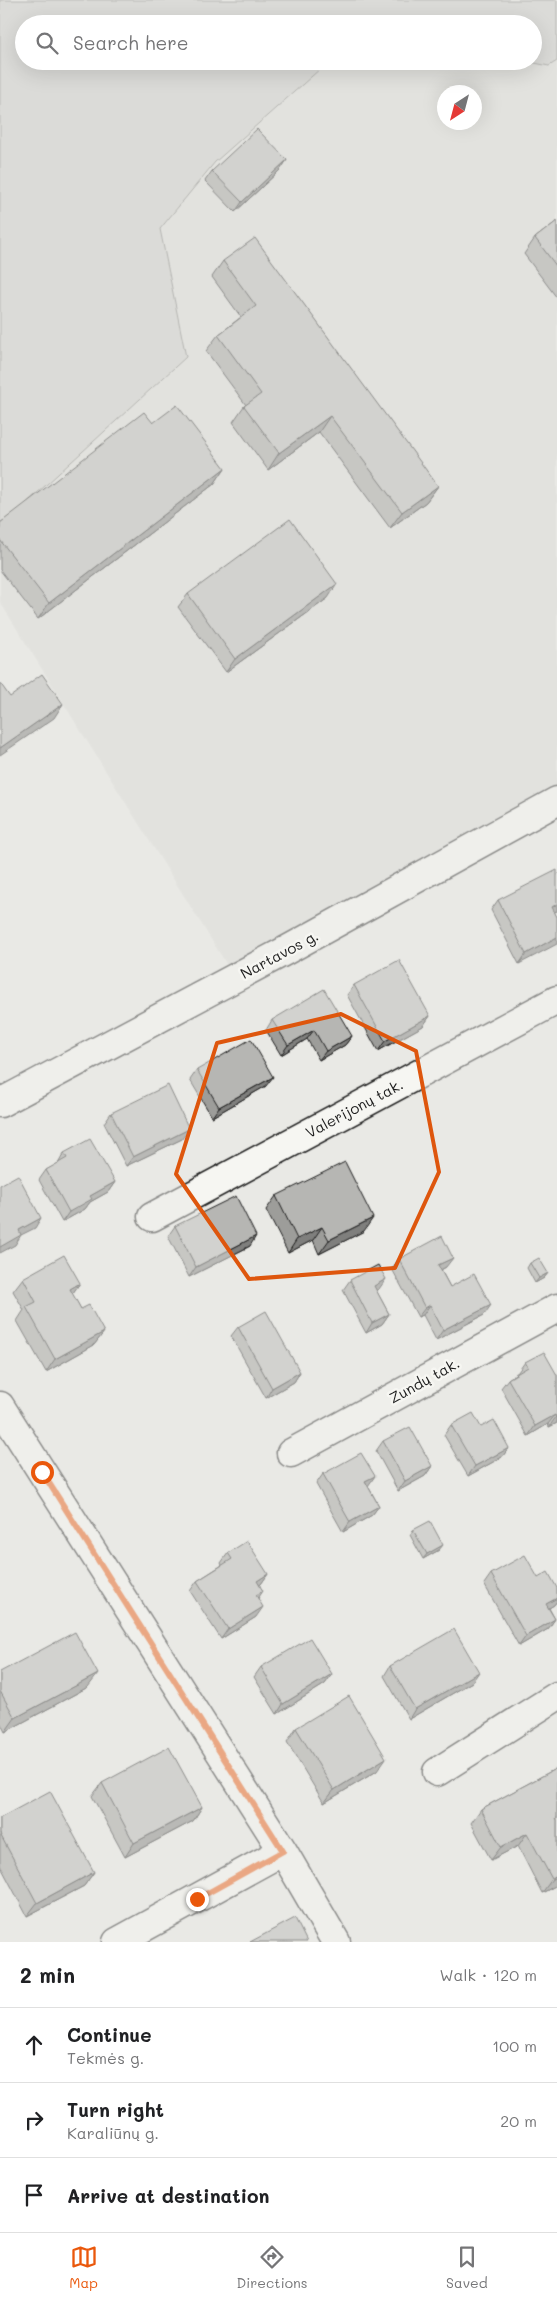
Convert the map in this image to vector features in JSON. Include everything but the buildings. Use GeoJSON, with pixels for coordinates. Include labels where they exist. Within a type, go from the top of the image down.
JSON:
{"type":"FeatureCollection","features":[{"type":"Feature","properties":{"kind":"street","name":"Nartavos g."},"geometry":{"type":"LineString","coordinates":[[0,1103],[285,951],[557,801]]}},
{"type":"Feature","properties":{"kind":"street","name":"Valerijonų tak."},"geometry":{"type":"LineString","coordinates":[[152,1217],[557,1000]]}},
{"type":"Feature","properties":{"kind":"street","name":"Zundų tak."},"geometry":{"type":"LineString","coordinates":[[291,1453],[557,1308]]}},
{"type":"Feature","properties":{"kind":"street"},"geometry":{"type":"LineString","coordinates":[[0,1406],[283,1851],[336,1942]]}},
{"type":"Feature","properties":{"kind":"street"},"geometry":{"type":"LineString","coordinates":[[437,1772],[557,1696]]}},
{"type":"Feature","properties":{"kind":"street"},"geometry":{"type":"LineString","coordinates":[[117,1942],[283,1851]]}},
{"type":"Feature","properties":{"kind":"highlighted area"},"geometry":{"type":"Polygon","coordinates":[[[341,1014],[416,1051],[439,1172],[395,1268],[249,1279],[176,1174],[217,1043],[341,1014]]]}},
{"type":"Feature","properties":{"kind":"shaded area"},"geometry":{"type":"Polygon","coordinates":[[[0,0],[557,0],[557,61],[549,66],[542,65],[542,15],[15,15],[15,70],[319,70],[215,162],[160,229],[186,357],[0,527],[0,0]]]}},
{"type":"Feature","properties":{"kind":"shaded area"},"geometry":{"type":"Polygon","coordinates":[[[557,61],[557,787],[229,968],[0,602],[0,527],[186,357],[160,229],[215,162],[319,70],[542,70],[542,65],[548,66],[557,61]]]}},
{"type":"Feature","properties":{"kind":"route"},"geometry":{"type":"LineString","coordinates":[[42,1472],[283,1851],[197,1899]]}}]}
